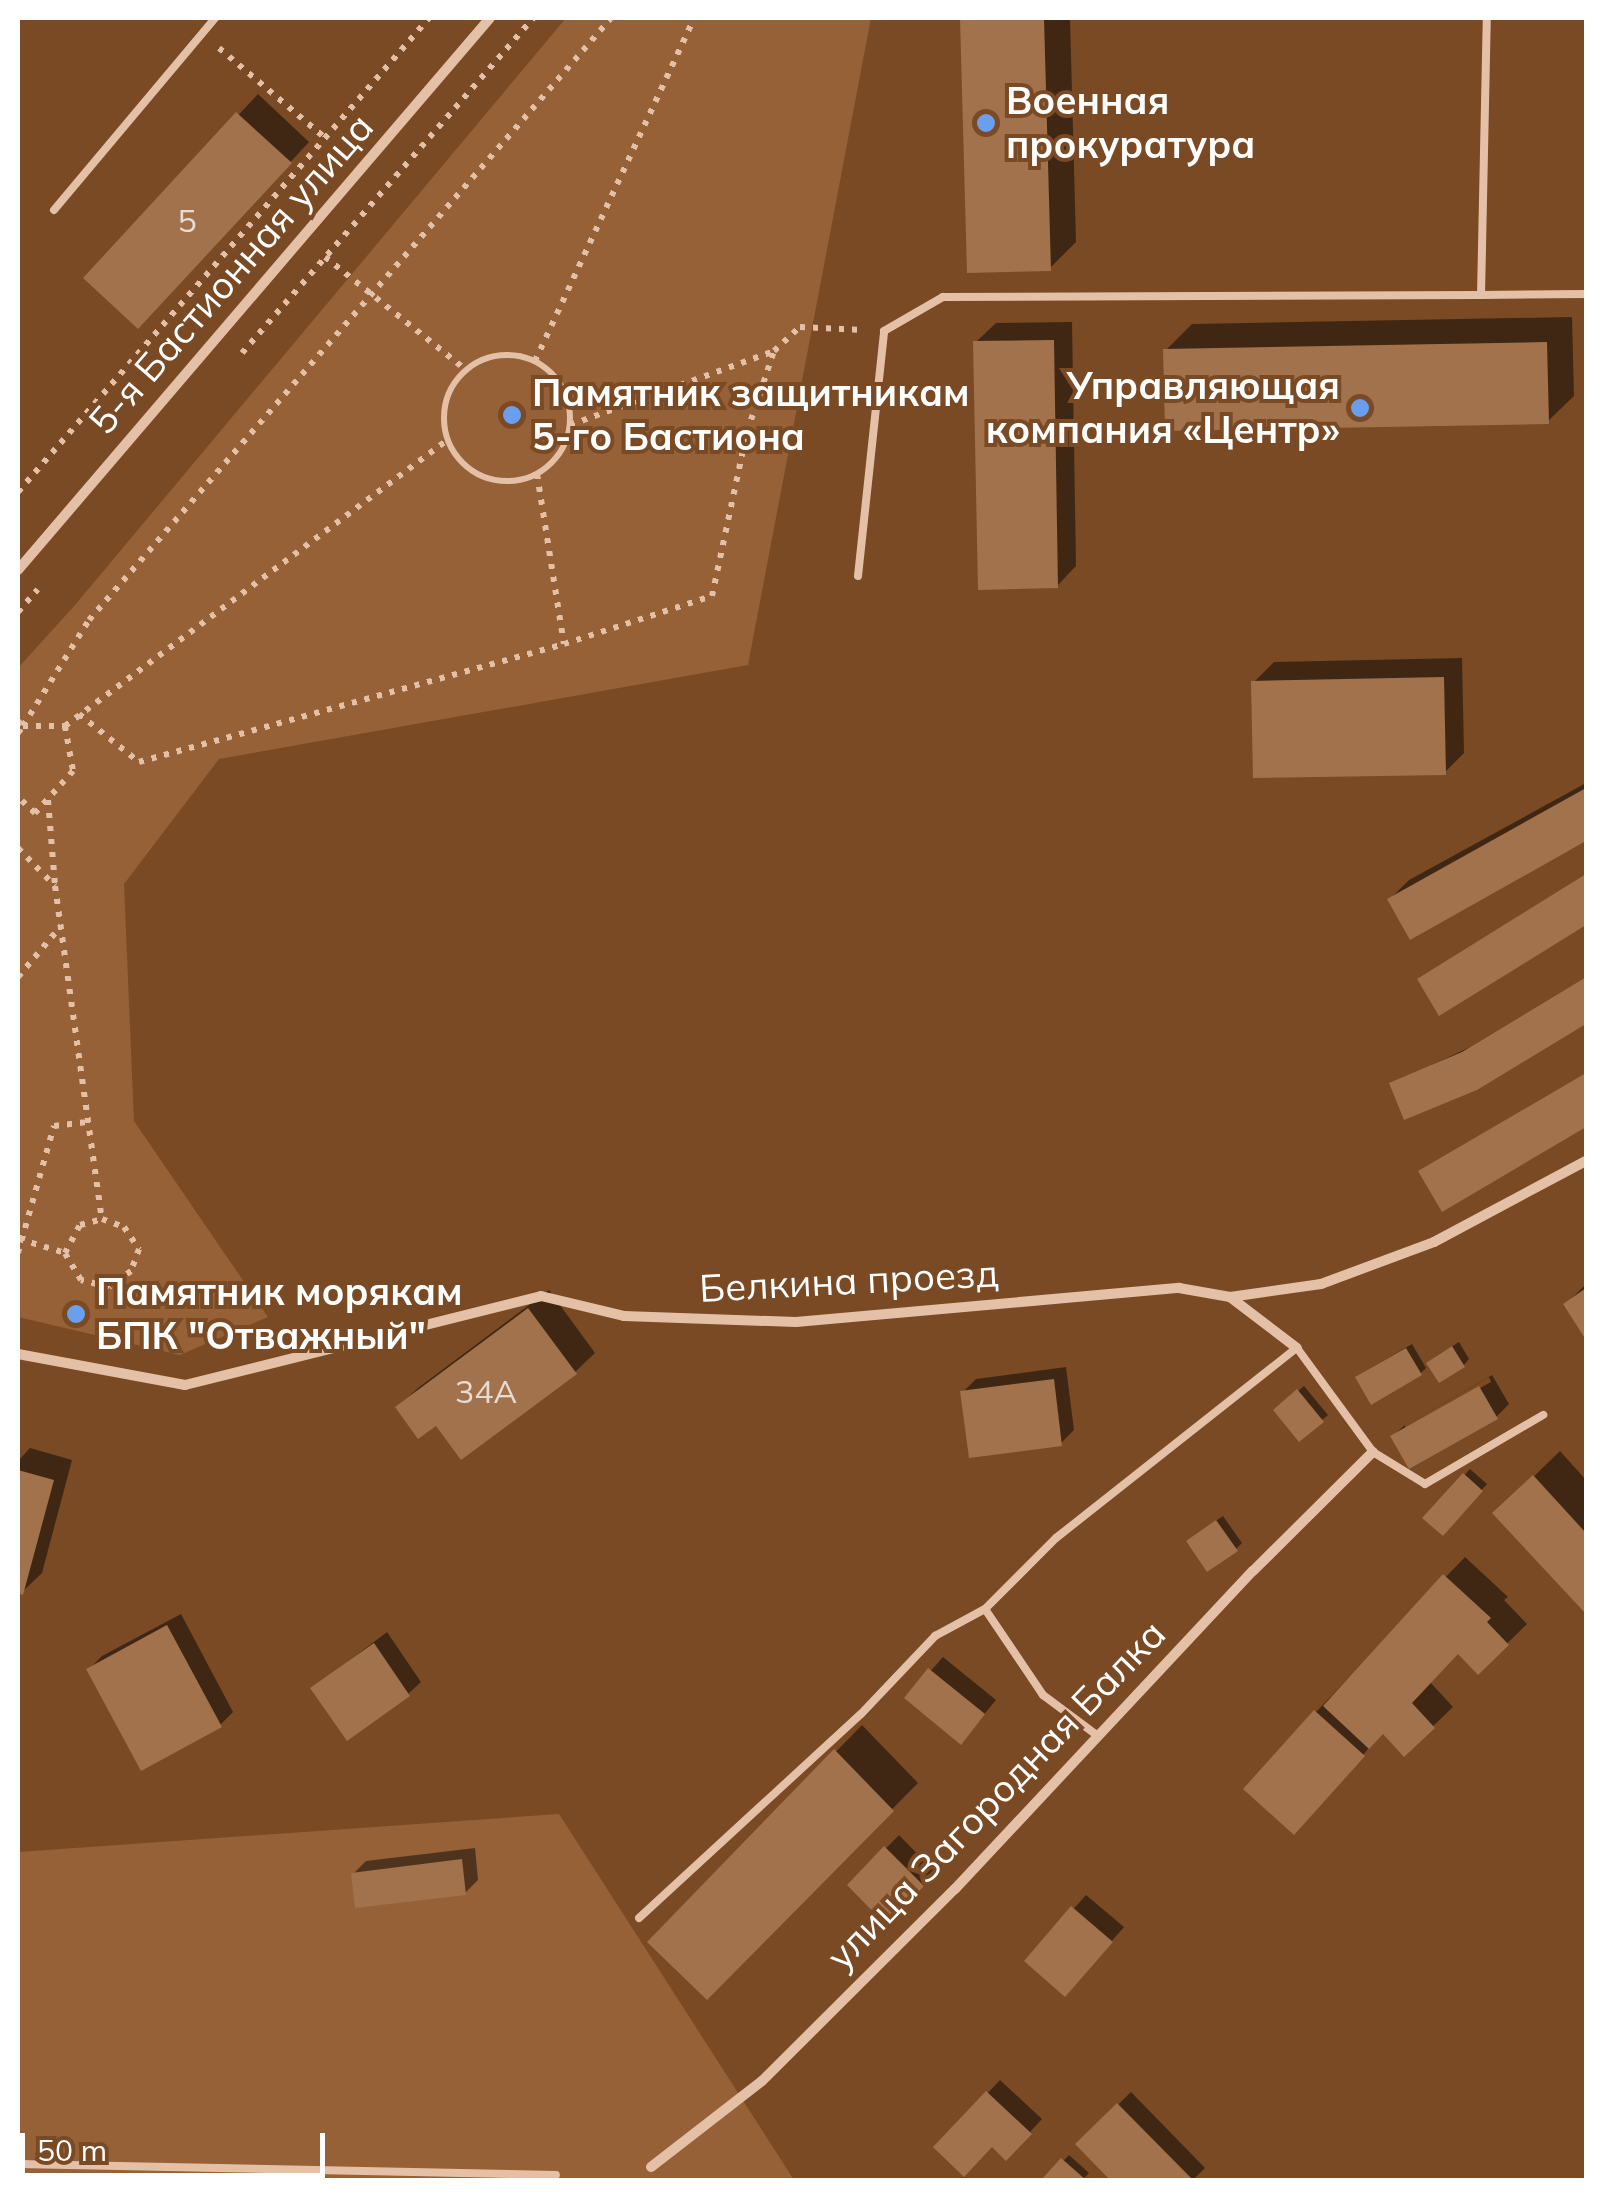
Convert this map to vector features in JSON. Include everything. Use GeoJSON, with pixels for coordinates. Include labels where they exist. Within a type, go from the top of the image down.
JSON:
{"type":"FeatureCollection","features":[{"type":"Feature","properties":{"kind":"street","name":"5-я Бастионная улица"},"geometry":{"type":"LineString","coordinates":[[18,570],[490,18]]}},
{"type":"Feature","properties":{"kind":"street","name":"Белкина проезд"},"geometry":{"type":"LineString","coordinates":[[18,1354],[184,1385],[542,1296],[624,1316],[694,1322],[796,1322],[1179,1288],[1230,1298],[1321,1284],[1434,1242],[1586,1160]]}},
{"type":"Feature","properties":{"kind":"street","name":"Белкина проезд"},"geometry":{"type":"LineString","coordinates":[[1230,1298],[1297,1348]]}},
{"type":"Feature","properties":{"kind":"street","name":"улица Загородная Балка"},"geometry":{"type":"LineString","coordinates":[[651,2167],[762,2082],[955,1889],[1252,1571],[1373,1452]]}},
{"type":"Feature","properties":{"kind":"lane"},"geometry":{"type":"LineString","coordinates":[[54,210],[216,18]]}},
{"type":"Feature","properties":{"kind":"lane"},"geometry":{"type":"LineString","coordinates":[[1481,295],[1487,18]]}},
{"type":"Feature","properties":{"kind":"lane"},"geometry":{"type":"LineString","coordinates":[[858,576],[884,331],[943,297],[1586,294]]}},
{"type":"Feature","properties":{"kind":"lane"},"geometry":{"type":"LineString","coordinates":[[640,1918],[861,1714],[936,1636],[985,1609],[1056,1538],[1297,1348],[1373,1452],[1424,1484],[1543,1415]]}},
{"type":"Feature","properties":{"kind":"lane"},"geometry":{"type":"LineString","coordinates":[[985,1609],[1042,1695],[1098,1736]]}},
{"type":"Feature","properties":{"kind":"lane"},"geometry":{"type":"LineString","coordinates":[[18,2164],[556,2175]]}},
{"type":"Feature","properties":{"kind":"path"},"geometry":{"type":"LineString","coordinates":[[18,492],[429,18]]}},
{"type":"Feature","properties":{"kind":"path"},"geometry":{"type":"LineString","coordinates":[[236,360],[533,18]]}},
{"type":"Feature","properties":{"kind":"path"},"geometry":{"type":"LineString","coordinates":[[19,727],[89,620],[611,18]]}},
{"type":"Feature","properties":{"kind":"path"},"geometry":{"type":"LineString","coordinates":[[535,361],[694,18]]}},
{"type":"Feature","properties":{"kind":"path"},"geometry":{"type":"LineString","coordinates":[[202,34],[324,138]]}},
{"type":"Feature","properties":{"kind":"path"},"geometry":{"type":"LineString","coordinates":[[326,257],[466,370]]}},
{"type":"Feature","properties":{"kind":"path"},"geometry":{"type":"LineString","coordinates":[[570,425],[774,350],[800,327],[884,331]]}},
{"type":"Feature","properties":{"kind":"path"},"geometry":{"type":"LineString","coordinates":[[79,714],[139,762],[564,644],[712,596],[747,432],[774,350]]}},
{"type":"Feature","properties":{"kind":"path"},"geometry":{"type":"LineString","coordinates":[[500,355],[535,361],[562,388],[570,425],[564,445],[537,474],[494,480],[458,458],[448,440],[446,402],[466,370],[500,355]]}},
{"type":"Feature","properties":{"kind":"path"},"geometry":{"type":"LineString","coordinates":[[19,727],[65,726],[448,440]]}},
{"type":"Feature","properties":{"kind":"path"},"geometry":{"type":"LineString","coordinates":[[537,474],[564,644]]}},
{"type":"Feature","properties":{"kind":"path"},"geometry":{"type":"LineString","coordinates":[[18,612],[43,582]]}},
{"type":"Feature","properties":{"kind":"path"},"geometry":{"type":"LineString","coordinates":[[18,796],[35,813],[73,771],[65,726]]}},
{"type":"Feature","properties":{"kind":"path"},"geometry":{"type":"LineString","coordinates":[[48,799],[55,886],[102,1218]]}},
{"type":"Feature","properties":{"kind":"path"},"geometry":{"type":"LineString","coordinates":[[18,848],[55,886]]}},
{"type":"Feature","properties":{"kind":"path"},"geometry":{"type":"LineString","coordinates":[[18,977],[62,926]]}},
{"type":"Feature","properties":{"kind":"path"},"geometry":{"type":"LineString","coordinates":[[18,1253],[54,1126],[89,1122]]}},
{"type":"Feature","properties":{"kind":"path"},"geometry":{"type":"LineString","coordinates":[[19,1239],[66,1253],[81,1280],[109,1286],[131,1271],[139,1249],[124,1227],[102,1218],[80,1226],[66,1253]]}},
{"type":"Feature","properties":{"kind":"shaded area"},"geometry":{"type":"Polygon","coordinates":[[[566,18],[871,18],[748,665],[219,759],[124,884],[134,1121],[268,1317],[180,1355],[18,1317],[18,668],[566,18]]]}},
{"type":"Feature","properties":{"kind":"shaded area"},"geometry":{"type":"Polygon","coordinates":[[[559,1814],[794,2180],[18,2180],[18,1852],[559,1814]]]}},
{"type":"Feature","properties":{"kind":"building"},"geometry":{"type":"Polygon","coordinates":[[[960,18],[1044,18],[1051,271],[967,273],[960,18]]]}},
{"type":"Feature","properties":{"kind":"building"},"geometry":{"type":"Polygon","coordinates":[[[236,112],[292,163],[138,329],[83,278],[236,112]]]}},
{"type":"Feature","properties":{"kind":"building"},"geometry":{"type":"Polygon","coordinates":[[[1054,340],[1058,588],[978,590],[973,341],[1054,340]]]}},
{"type":"Feature","properties":{"kind":"building"},"geometry":{"type":"Polygon","coordinates":[[[1547,342],[1549,424],[1165,431],[1163,349],[1547,342]]]}},
{"type":"Feature","properties":{"kind":"building"},"geometry":{"type":"Polygon","coordinates":[[[1444,677],[1446,775],[1253,778],[1251,681],[1444,677]]]}},
{"type":"Feature","properties":{"kind":"building"},"geometry":{"type":"Polygon","coordinates":[[[1586,788],[1586,841],[1410,940],[1387,899],[1586,788]]]}},
{"type":"Feature","properties":{"kind":"building"},"geometry":{"type":"Polygon","coordinates":[[[1586,874],[1586,925],[1439,1016],[1417,979],[1586,874]]]}},
{"type":"Feature","properties":{"kind":"building"},"geometry":{"type":"Polygon","coordinates":[[[1586,977],[1586,1024],[1477,1090],[1404,1120],[1389,1083],[1462,1052],[1586,977]]]}},
{"type":"Feature","properties":{"kind":"building"},"geometry":{"type":"Polygon","coordinates":[[[1586,1073],[1586,1127],[1442,1212],[1418,1171],[1586,1073]]]}},
{"type":"Feature","properties":{"kind":"building"},"geometry":{"type":"Polygon","coordinates":[[[1586,1288],[1586,1340],[1563,1304],[1586,1288]]]}},
{"type":"Feature","properties":{"kind":"building"},"geometry":{"type":"Polygon","coordinates":[[[528,1308],[577,1374],[461,1460],[436,1426],[418,1439],[395,1407],[528,1308]]]}},
{"type":"Feature","properties":{"kind":"building"},"geometry":{"type":"Polygon","coordinates":[[[1452,1346],[1465,1367],[1439,1383],[1426,1363],[1452,1346]]]}},
{"type":"Feature","properties":{"kind":"building"},"geometry":{"type":"Polygon","coordinates":[[[1406,1348],[1422,1375],[1371,1405],[1355,1377],[1406,1348]]]}},
{"type":"Feature","properties":{"kind":"building"},"geometry":{"type":"Polygon","coordinates":[[[1054,1379],[1062,1446],[969,1458],[960,1391],[1054,1379]]]}},
{"type":"Feature","properties":{"kind":"building"},"geometry":{"type":"Polygon","coordinates":[[[1479,1386],[1498,1419],[1409,1469],[1390,1436],[1479,1386]]]}},
{"type":"Feature","properties":{"kind":"building"},"geometry":{"type":"Polygon","coordinates":[[[1297,1389],[1324,1422],[1299,1442],[1273,1410],[1297,1389]]]}},
{"type":"Feature","properties":{"kind":"building"},"geometry":{"type":"Polygon","coordinates":[[[18,1470],[54,1480],[23,1595],[18,1593],[18,1470]]]}},
{"type":"Feature","properties":{"kind":"building"},"geometry":{"type":"Polygon","coordinates":[[[1463,1473],[1483,1491],[1443,1536],[1422,1518],[1463,1473]]]}},
{"type":"Feature","properties":{"kind":"building"},"geometry":{"type":"Polygon","coordinates":[[[1533,1475],[1586,1533],[1586,1614],[1492,1513],[1533,1475]]]}},
{"type":"Feature","properties":{"kind":"building"},"geometry":{"type":"Polygon","coordinates":[[[1216,1520],[1238,1551],[1207,1572],[1186,1541],[1216,1520]]]}},
{"type":"Feature","properties":{"kind":"building"},"geometry":{"type":"Polygon","coordinates":[[[1443,1574],[1491,1618],[1487,1622],[1509,1645],[1478,1675],[1458,1654],[1412,1703],[1435,1728],[1404,1757],[1383,1734],[1369,1749],[1323,1706],[1443,1574]]]}},
{"type":"Feature","properties":{"kind":"building"},"geometry":{"type":"Polygon","coordinates":[[[167,1625],[222,1727],[141,1771],[86,1669],[167,1625]]]}},
{"type":"Feature","properties":{"kind":"building"},"geometry":{"type":"Polygon","coordinates":[[[374,1643],[410,1696],[347,1741],[310,1688],[374,1643]]]}},
{"type":"Feature","properties":{"kind":"building"},"geometry":{"type":"Polygon","coordinates":[[[928,1668],[985,1714],[961,1745],[904,1698],[928,1668]]]}},
{"type":"Feature","properties":{"kind":"building"},"geometry":{"type":"Polygon","coordinates":[[[1314,1710],[1365,1756],[1294,1835],[1243,1789],[1314,1710]]]}},
{"type":"Feature","properties":{"kind":"building"},"geometry":{"type":"Polygon","coordinates":[[[834,1749],[894,1811],[707,2000],[647,1942],[834,1749]]]}},
{"type":"Feature","properties":{"kind":"building"},"geometry":{"type":"Polygon","coordinates":[[[884,1846],[924,1886],[886,1925],[847,1885],[884,1846]]]}},
{"type":"Feature","properties":{"kind":"building"},"geometry":{"type":"Polygon","coordinates":[[[462,1859],[466,1895],[355,1908],[351,1873],[462,1859]]]}},
{"type":"Feature","properties":{"kind":"building"},"geometry":{"type":"Polygon","coordinates":[[[1071,1906],[1113,1942],[1065,1997],[1024,1961],[1071,1906]]]}},
{"type":"Feature","properties":{"kind":"building"},"geometry":{"type":"Polygon","coordinates":[[[986,2091],[1032,2134],[1006,2161],[992,2147],[964,2177],[933,2147],[986,2091]]]}},
{"type":"Feature","properties":{"kind":"building"},"geometry":{"type":"Polygon","coordinates":[[[1117,2103],[1193,2180],[1110,2180],[1075,2144],[1117,2103]]]}},
{"type":"Feature","properties":{"kind":"building"},"geometry":{"type":"Polygon","coordinates":[[[1061,2158],[1086,2180],[1041,2180],[1061,2158]]]}},
{"type":"Feature","properties":{"kind":"place","name":"Военная прокуратура"},"geometry":{"type":"Point","coordinates":[986,123]}},
{"type":"Feature","properties":{"kind":"place","name":"Управляющая компания «Центр»"},"geometry":{"type":"Point","coordinates":[1360,408]}},
{"type":"Feature","properties":{"kind":"place","name":"Памятник защитникам 5-го Бастиона"},"geometry":{"type":"Point","coordinates":[512,415]}},
{"type":"Feature","properties":{"kind":"place","name":"Памятник морякам БПК \"Отважный\""},"geometry":{"type":"Point","coordinates":[76,1314]}}]}
